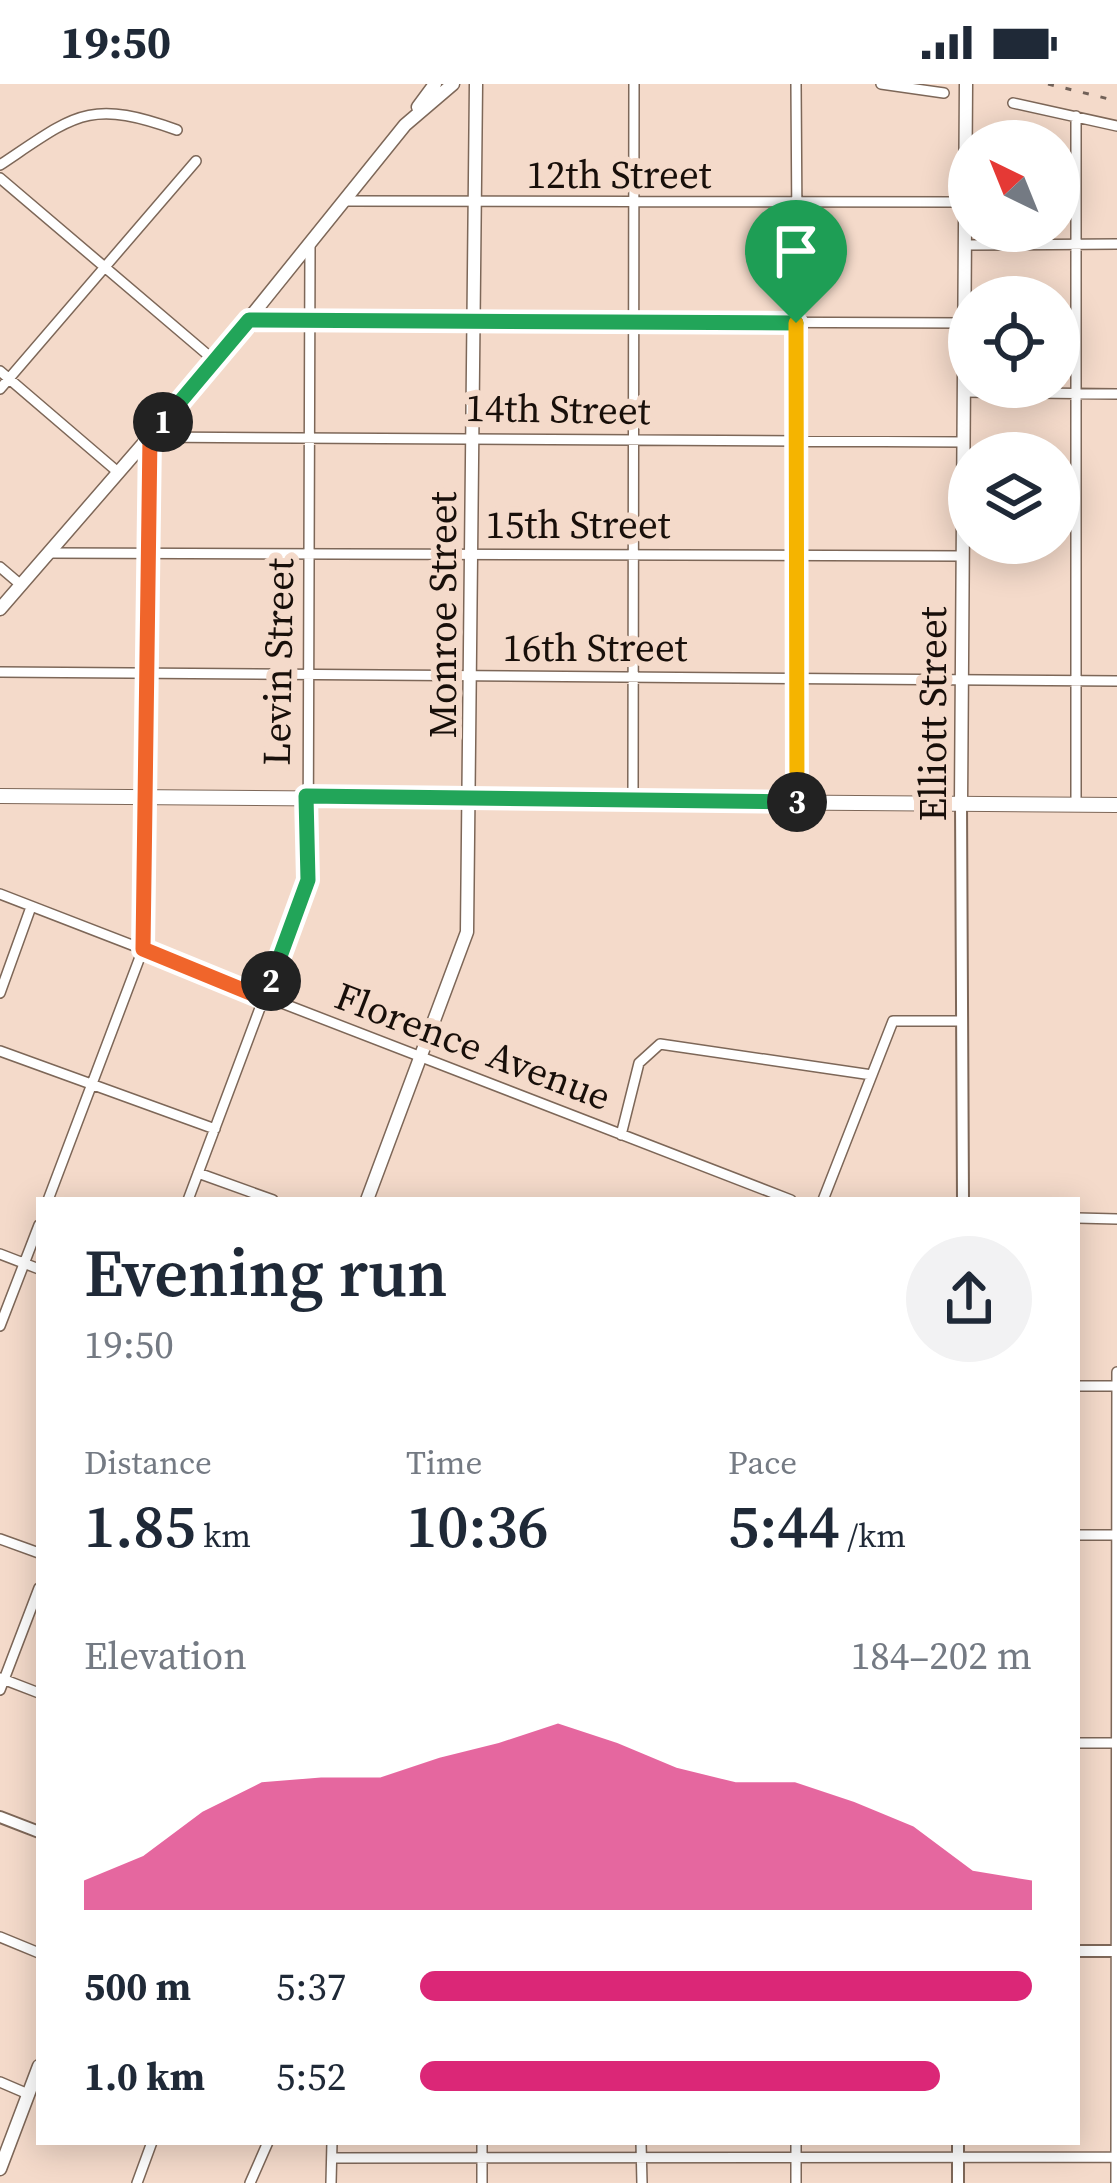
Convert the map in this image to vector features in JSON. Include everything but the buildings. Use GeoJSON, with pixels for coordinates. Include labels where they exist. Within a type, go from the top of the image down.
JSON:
{"type":"FeatureCollection","features":[{"type":"Feature","properties":{"kind":"main road"},"geometry":{"type":"LineString","coordinates":[[0,609],[215,361],[436,84]]}},
{"type":"Feature","properties":{"kind":"main road"},"geometry":{"type":"LineString","coordinates":[[406,124],[454,84]]}},
{"type":"Feature","properties":{"kind":"main road","name":"Monroe Street"},"geometry":{"type":"LineString","coordinates":[[368,1197],[467,932],[472,800],[472,112],[480,84]]}},
{"type":"Feature","properties":{"kind":"main road","name":"Elliott Street"},"geometry":{"type":"LineString","coordinates":[[965,120],[966,84]]}},
{"type":"Feature","properties":{"kind":"main road","name":"Elliott Street"},"geometry":{"type":"LineString","coordinates":[[961,803],[963,564]]}},
{"type":"Feature","properties":{"kind":"main road"},"geometry":{"type":"LineString","coordinates":[[0,796],[1117,805]]}},
{"type":"Feature","properties":{"kind":"main road"},"geometry":{"type":"LineString","coordinates":[[0,2169],[36,2074]]}},
{"type":"Feature","properties":{"kind":"street"},"geometry":{"type":"LineString","coordinates":[[634,84],[634,800]]}},
{"type":"Feature","properties":{"kind":"street"},"geometry":{"type":"LineString","coordinates":[[796,84],[800,802]]}},
{"type":"Feature","properties":{"kind":"street"},"geometry":{"type":"LineString","coordinates":[[881,84],[944,93]]}},
{"type":"Feature","properties":{"kind":"street"},"geometry":{"type":"LineString","coordinates":[[1012,103],[1117,126]]}},
{"type":"Feature","properties":{"kind":"street"},"geometry":{"type":"LineString","coordinates":[[0,165],[91,112],[127,112],[177,130]]}},
{"type":"Feature","properties":{"kind":"street"},"geometry":{"type":"LineString","coordinates":[[0,389],[5,375],[196,161]]}},
{"type":"Feature","properties":{"kind":"street"},"geometry":{"type":"LineString","coordinates":[[0,178],[215,361]]}},
{"type":"Feature","properties":{"kind":"street","name":"12th Street"},"geometry":{"type":"LineString","coordinates":[[347,201],[948,202]]}},
{"type":"Feature","properties":{"kind":"street"},"geometry":{"type":"LineString","coordinates":[[1080,244],[1117,244]]}},
{"type":"Feature","properties":{"kind":"street","name":"Levin Street"},"geometry":{"type":"LineString","coordinates":[[189,1197],[308,880],[310,246]]}},
{"type":"Feature","properties":{"kind":"street"},"geometry":{"type":"LineString","coordinates":[[249,320],[948,323]]}},
{"type":"Feature","properties":{"kind":"street"},"geometry":{"type":"LineString","coordinates":[[5,375],[118,473]]}},
{"type":"Feature","properties":{"kind":"street"},"geometry":{"type":"LineString","coordinates":[[1080,394],[1117,394]]}},
{"type":"Feature","properties":{"kind":"street"},"geometry":{"type":"LineString","coordinates":[[49,1197],[143,949],[150,436]]}},
{"type":"Feature","properties":{"kind":"street","name":"14th Street"},"geometry":{"type":"LineString","coordinates":[[150,436],[948,442]]}},
{"type":"Feature","properties":{"kind":"street","name":"15th Street"},"geometry":{"type":"LineString","coordinates":[[49,554],[948,556]]}},
{"type":"Feature","properties":{"kind":"street"},"geometry":{"type":"LineString","coordinates":[[1076,564],[1076,804]]}},
{"type":"Feature","properties":{"kind":"street"},"geometry":{"type":"LineString","coordinates":[[0,567],[21,585]]}},
{"type":"Feature","properties":{"kind":"street","name":"16th Street"},"geometry":{"type":"LineString","coordinates":[[0,672],[1117,682]]}},
{"type":"Feature","properties":{"kind":"street","name":"Elliott Street"},"geometry":{"type":"LineString","coordinates":[[961,803],[963,1197]]}},
{"type":"Feature","properties":{"kind":"street","name":"Florence Avenue"},"geometry":{"type":"LineString","coordinates":[[0,894],[783,1197]]}},
{"type":"Feature","properties":{"kind":"street"},"geometry":{"type":"LineString","coordinates":[[0,993],[31,907]]}},
{"type":"Feature","properties":{"kind":"street"},"geometry":{"type":"LineString","coordinates":[[824,1197],[892,1021],[959,1021]]}},
{"type":"Feature","properties":{"kind":"street"},"geometry":{"type":"LineString","coordinates":[[621,1135],[639,1063],[660,1044],[872,1075]]}},
{"type":"Feature","properties":{"kind":"street"},"geometry":{"type":"LineString","coordinates":[[0,1051],[215,1129]]}},
{"type":"Feature","properties":{"kind":"street"},"geometry":{"type":"LineString","coordinates":[[198,1172],[265,1197]]}},
{"type":"Feature","properties":{"kind":"street"},"geometry":{"type":"LineString","coordinates":[[1080,1218],[1117,1219]]}},
{"type":"Feature","properties":{"kind":"street"},"geometry":{"type":"LineString","coordinates":[[0,1325],[36,1234]]}},
{"type":"Feature","properties":{"kind":"street"},"geometry":{"type":"LineString","coordinates":[[0,1254],[36,1268]]}},
{"type":"Feature","properties":{"kind":"street"},"geometry":{"type":"LineString","coordinates":[[1116,2183],[1117,1372]]}},
{"type":"Feature","properties":{"kind":"street"},"geometry":{"type":"LineString","coordinates":[[1080,1386],[1117,1386]]}},
{"type":"Feature","properties":{"kind":"street"},"geometry":{"type":"LineString","coordinates":[[1080,1535],[1117,1535]]}},
{"type":"Feature","properties":{"kind":"street"},"geometry":{"type":"LineString","coordinates":[[0,1539],[36,1552]]}},
{"type":"Feature","properties":{"kind":"street"},"geometry":{"type":"LineString","coordinates":[[36,1595],[1,1682],[36,1692]]}},
{"type":"Feature","properties":{"kind":"street"},"geometry":{"type":"LineString","coordinates":[[1080,1744],[1116,1743]]}},
{"type":"Feature","properties":{"kind":"street"},"geometry":{"type":"LineString","coordinates":[[0,1817],[36,1831]]}},
{"type":"Feature","properties":{"kind":"street"},"geometry":{"type":"LineString","coordinates":[[0,1937],[36,1952]]}},
{"type":"Feature","properties":{"kind":"street"},"geometry":{"type":"LineString","coordinates":[[1080,1951],[1115,1952]]}},
{"type":"Feature","properties":{"kind":"street"},"geometry":{"type":"LineString","coordinates":[[0,2082],[28,2094]]}},
{"type":"Feature","properties":{"kind":"street"},"geometry":{"type":"LineString","coordinates":[[137,2183],[151,2145]]}},
{"type":"Feature","properties":{"kind":"street"},"geometry":{"type":"LineString","coordinates":[[250,2183],[267,2145]]}},
{"type":"Feature","properties":{"kind":"street"},"geometry":{"type":"LineString","coordinates":[[331,2183],[332,2145]]}},
{"type":"Feature","properties":{"kind":"street"},"geometry":{"type":"LineString","coordinates":[[482,2145],[482,2183]]}},
{"type":"Feature","properties":{"kind":"street"},"geometry":{"type":"LineString","coordinates":[[641,2145],[642,2183]]}},
{"type":"Feature","properties":{"kind":"street"},"geometry":{"type":"LineString","coordinates":[[796,2145],[796,2183]]}},
{"type":"Feature","properties":{"kind":"street"},"geometry":{"type":"LineString","coordinates":[[958,2145],[958,2183]]}},
{"type":"Feature","properties":{"kind":"street"},"geometry":{"type":"LineString","coordinates":[[332,2158],[1117,2158]]}},
{"type":"Feature","properties":{"kind":"railway"},"geometry":{"type":"LineString","coordinates":[[1048,84],[1117,101]]}},
{"type":"Feature","properties":{"kind":"route"},"geometry":{"type":"LineString","coordinates":[[249,320],[796,323],[800,802],[306,796],[308,880],[265,999],[143,949],[150,436],[249,320]]}}]}
